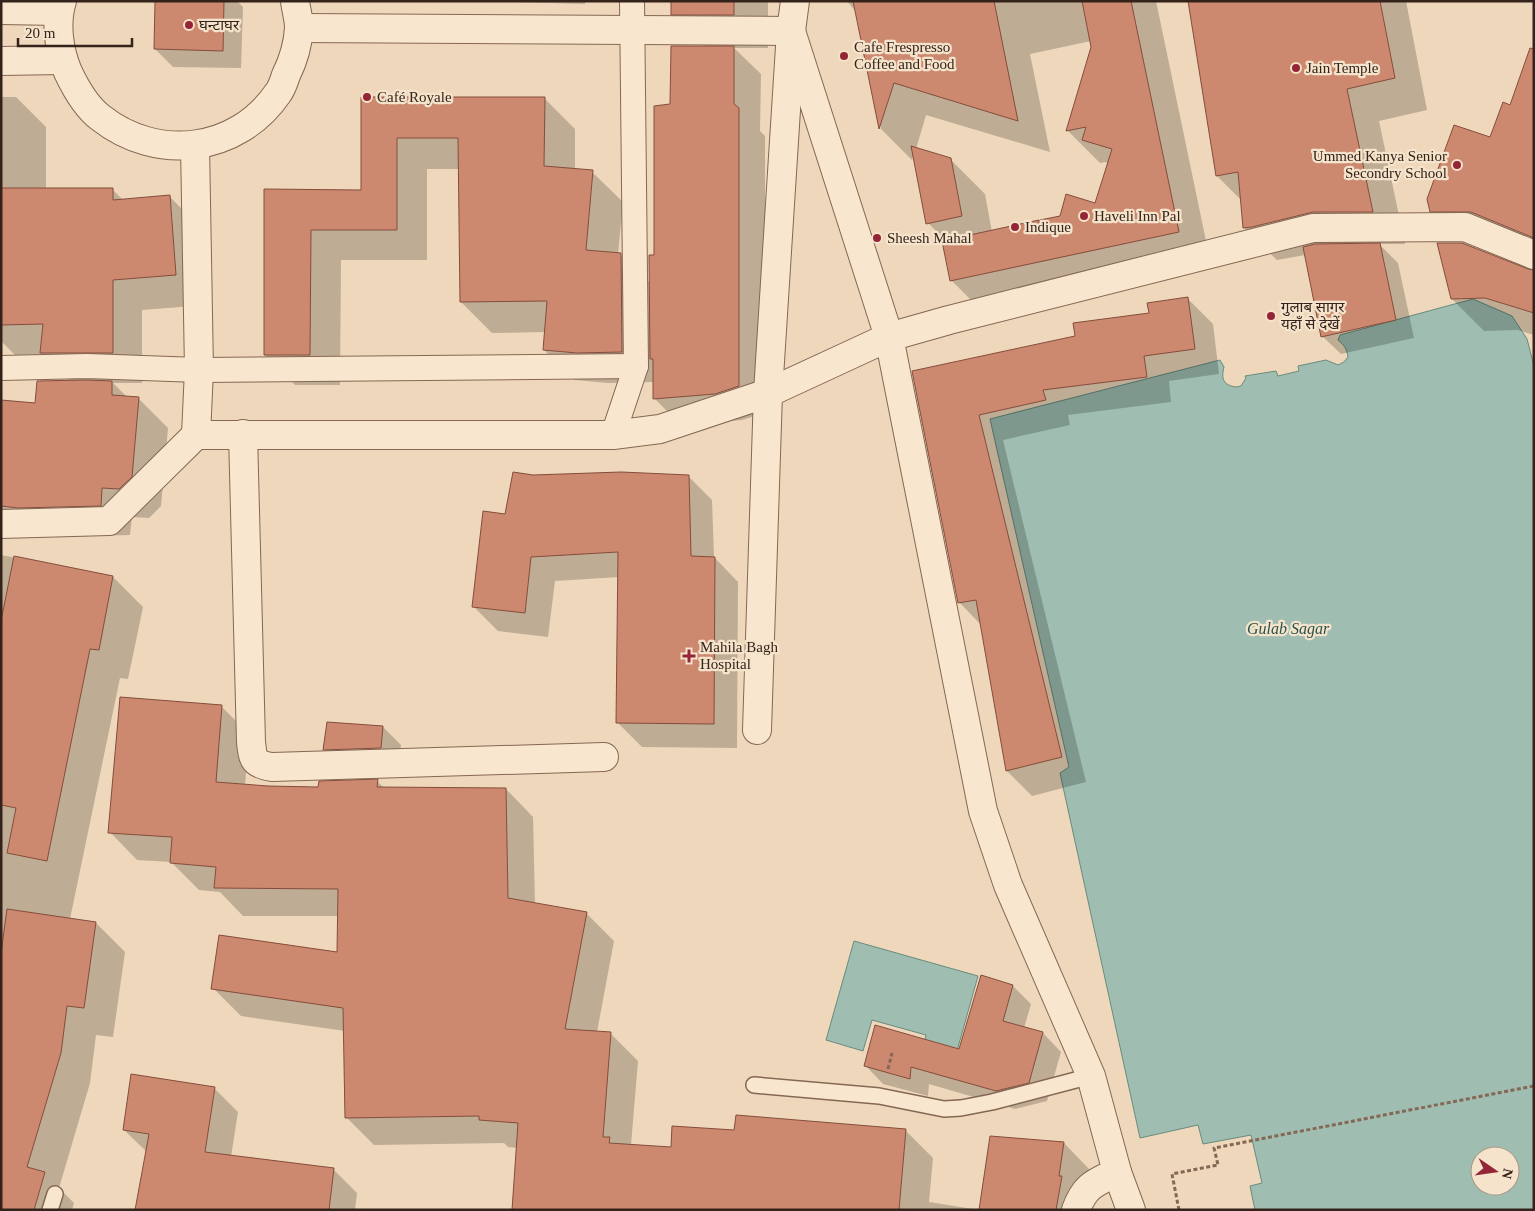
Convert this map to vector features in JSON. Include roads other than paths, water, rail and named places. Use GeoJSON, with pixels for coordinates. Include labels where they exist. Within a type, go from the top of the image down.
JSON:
{"type":"FeatureCollection","features":[{"type":"Feature","properties":{"kind":"street"},"geometry":{"type":"LineString","coordinates":[[613,435],[636,366],[632,1]]}},
{"type":"Feature","properties":{"kind":"street"},"geometry":{"type":"LineString","coordinates":[[757,730],[768,393],[791,31],[795,1]]}},
{"type":"Feature","properties":{"kind":"street"},"geometry":{"type":"LineString","coordinates":[[1,10],[60,6],[58,30],[63,60],[77,91],[99,118],[128,136],[161,146],[195,145],[228,136],[257,118],[279,92],[293,61],[297,14],[631,30],[791,31]]}},
{"type":"Feature","properties":{"kind":"street"},"geometry":{"type":"LineString","coordinates":[[791,31],[889,337],[983,811],[1008,885],[1091,1076],[1117,1172],[1130,1210]]}},
{"type":"Feature","properties":{"kind":"street"},"geometry":{"type":"LineString","coordinates":[[1,61],[63,60]]}},
{"type":"Feature","properties":{"kind":"street"},"geometry":{"type":"LineString","coordinates":[[1,524],[109,521],[196,435],[199,370],[195,145]]}},
{"type":"Feature","properties":{"kind":"street"},"geometry":{"type":"LineString","coordinates":[[196,435],[613,435],[660,429],[768,393],[889,337],[1313,228],[1465,227],[1534,255]]}},
{"type":"Feature","properties":{"kind":"street"},"geometry":{"type":"LineString","coordinates":[[1,368],[86,366],[199,370],[636,366]]}},
{"type":"Feature","properties":{"kind":"street"},"geometry":{"type":"LineString","coordinates":[[244,434],[250,742],[256,761],[262,765],[272,767],[604,757]]}},
{"type":"Feature","properties":{"kind":"street"},"geometry":{"type":"LineString","coordinates":[[1076,1210],[1081,1196],[1091,1186],[1117,1172]]}},
{"type":"Feature","properties":{"kind":"lane"},"geometry":{"type":"LineString","coordinates":[[754,1084],[878,1096],[944,1109],[992,1102],[1091,1076]]}},
{"type":"Feature","properties":{"kind":"lane"},"geometry":{"type":"LineString","coordinates":[[50,1210],[55,1194]]}},
{"type":"Feature","properties":{"kind":"water","name":"Gulab Sagar"},"geometry":{"type":"Polygon","coordinates":[[[1473,299],[1512,316],[1527,339],[1534,366],[1534,1210],[1255,1210],[1250,1186],[1262,1183],[1251,1135],[1203,1144],[1198,1125],[1140,1138],[1060,773],[1069,767],[990,419],[1220,360],[1224,367],[1224,381],[1228,385],[1236,387],[1241,386],[1246,378],[1245,376],[1276,371],[1278,376],[1299,371],[1298,366],[1326,360],[1338,365],[1348,357],[1345,347],[1338,340],[1340,335],[1473,299]]]}},
{"type":"Feature","properties":{"kind":"water"},"geometry":{"type":"Polygon","coordinates":[[[854,941],[978,976],[950,1076],[918,1067],[926,1035],[872,1020],[863,1051],[826,1040],[854,941]]]}},
{"type":"Feature","properties":{"kind":"place","name":"घन्टाघर"},"geometry":{"type":"Point","coordinates":[189,25]}},
{"type":"Feature","properties":{"kind":"place","name":"Cafe Frespresso Coffee and Food"},"geometry":{"type":"Point","coordinates":[844,56]}},
{"type":"Feature","properties":{"kind":"place","name":"Jain Temple"},"geometry":{"type":"Point","coordinates":[1296,68]}},
{"type":"Feature","properties":{"kind":"place","name":"Café Royale"},"geometry":{"type":"Point","coordinates":[367,97]}},
{"type":"Feature","properties":{"kind":"place","name":"Ummed Kanya Senior Secondry School"},"geometry":{"type":"Point","coordinates":[1457,165]}},
{"type":"Feature","properties":{"kind":"place","name":"Haveli Inn Pal"},"geometry":{"type":"Point","coordinates":[1084,216]}},
{"type":"Feature","properties":{"kind":"place","name":"Indique"},"geometry":{"type":"Point","coordinates":[1015,227]}},
{"type":"Feature","properties":{"kind":"place","name":"Sheesh Mahal"},"geometry":{"type":"Point","coordinates":[877,238]}},
{"type":"Feature","properties":{"kind":"place","name":"गुलाब सागर यहाँ से देखें"},"geometry":{"type":"Point","coordinates":[1271,316]}},
{"type":"Feature","properties":{"kind":"place","name":"Mahila Bagh Hospital"},"geometry":{"type":"Point","coordinates":[689,656]}}]}
